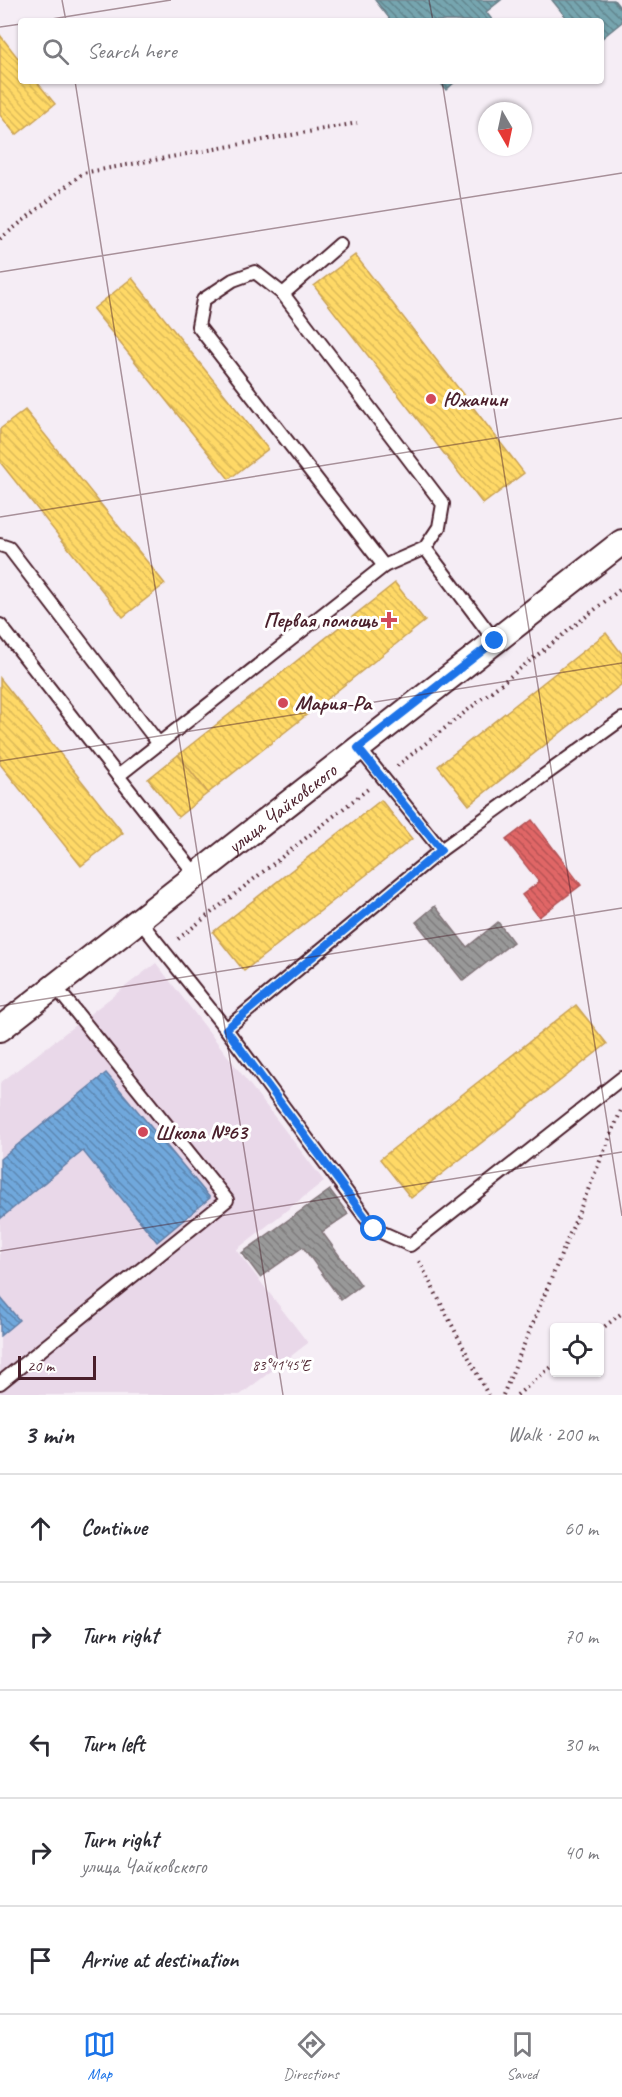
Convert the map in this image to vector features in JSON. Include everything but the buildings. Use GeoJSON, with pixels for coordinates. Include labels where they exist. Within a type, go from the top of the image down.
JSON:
{"type":"FeatureCollection","features":[{"type":"Feature","properties":{"kind":"street","name":"улица Чайковского"},"geometry":{"type":"LineString","coordinates":[[0,1029],[622,542]]}},
{"type":"Feature","properties":{"kind":"lane"},"geometry":{"type":"LineString","coordinates":[[283,294],[340,244]]}},
{"type":"Feature","properties":{"kind":"lane"},"geometry":{"type":"LineString","coordinates":[[118,776],[384,566],[425,548],[438,527],[443,504],[283,294],[255,272],[233,280],[203,300],[198,326],[384,566]]}},
{"type":"Feature","properties":{"kind":"lane"},"geometry":{"type":"LineString","coordinates":[[0,545],[9,548],[159,744]]}},
{"type":"Feature","properties":{"kind":"lane"},"geometry":{"type":"LineString","coordinates":[[425,548],[495,641]]}},
{"type":"Feature","properties":{"kind":"lane"},"geometry":{"type":"LineString","coordinates":[[0,626],[196,875]]}},
{"type":"Feature","properties":{"kind":"lane"},"geometry":{"type":"LineString","coordinates":[[226,1029],[441,850],[622,719]]}},
{"type":"Feature","properties":{"kind":"lane"},"geometry":{"type":"LineString","coordinates":[[358,748],[441,850]]}},
{"type":"Feature","properties":{"kind":"lane"},"geometry":{"type":"LineString","coordinates":[[139,920],[226,1029],[374,1229],[410,1245],[622,1077]]}},
{"type":"Feature","properties":{"kind":"lane"},"geometry":{"type":"LineString","coordinates":[[0,1383],[227,1200],[55,986]]}},
{"type":"Feature","properties":{"kind":"path"},"geometry":{"type":"LineString","coordinates":[[0,239],[83,173],[357,123]]}},
{"type":"Feature","properties":{"kind":"path"},"geometry":{"type":"LineString","coordinates":[[503,1395],[622,1108]]}},
{"type":"Feature","properties":{"kind":"path"},"geometry":{"type":"LineString","coordinates":[[410,1245],[488,1395]]}},
{"type":"Feature","properties":{"kind":"path"},"geometry":{"type":"LineString","coordinates":[[604,1327],[622,1313]]}},
{"type":"Feature","properties":{"kind":"path"},"geometry":{"type":"LineString","coordinates":[[517,1395],[550,1369]]}},
{"type":"Feature","properties":{"kind":"shaded area","name":"Школа №63"},"geometry":{"type":"Polygon","coordinates":[[[156,963],[324,1181],[236,1250],[308,1343],[240,1395],[0,1395],[0,1083],[156,963]]]}},
{"type":"Feature","properties":{"kind":"place","name":"Южанин"},"geometry":{"type":"Point","coordinates":[431,399]}},
{"type":"Feature","properties":{"kind":"place","name":"Первая помощь"},"geometry":{"type":"Point","coordinates":[389,620]}},
{"type":"Feature","properties":{"kind":"place","name":"Мария-Ра"},"geometry":{"type":"Point","coordinates":[283,703]}},
{"type":"Feature","properties":{"kind":"place","name":"Школа №63"},"geometry":{"type":"Point","coordinates":[143,1132]}},
{"type":"Feature","properties":{"kind":"route"},"geometry":{"type":"LineString","coordinates":[[374,1229],[226,1029],[441,850],[358,748],[495,641]]}}]}
